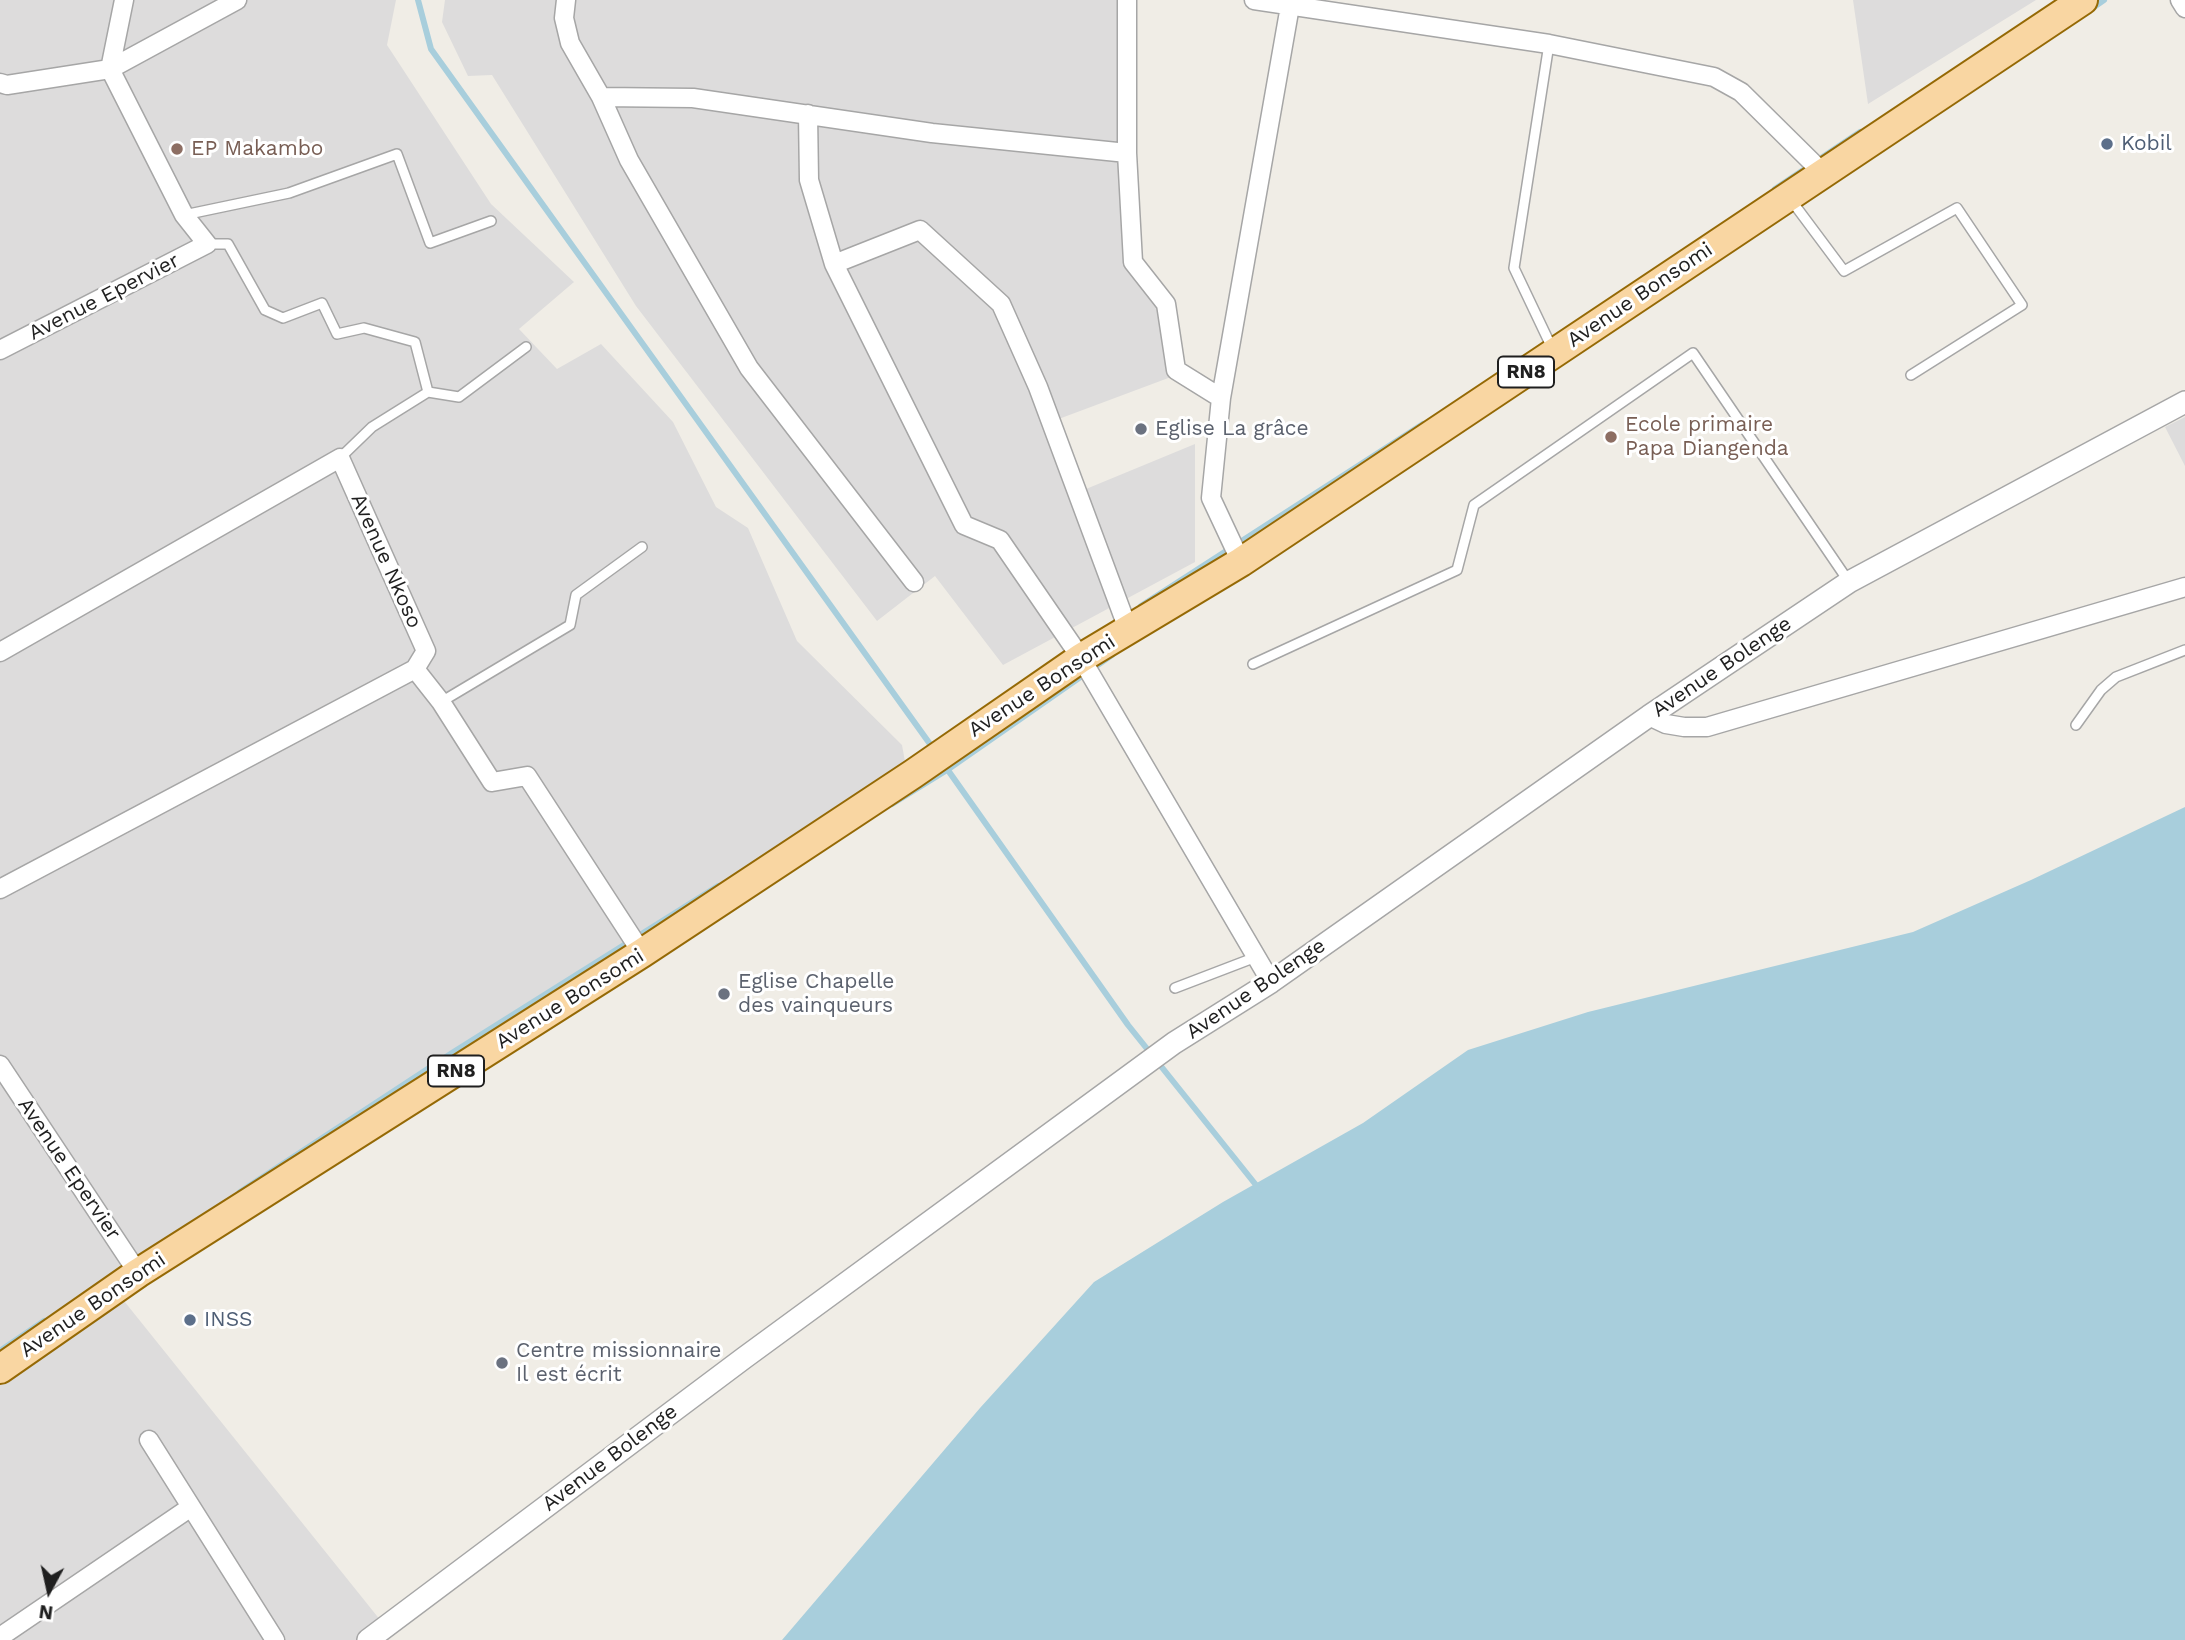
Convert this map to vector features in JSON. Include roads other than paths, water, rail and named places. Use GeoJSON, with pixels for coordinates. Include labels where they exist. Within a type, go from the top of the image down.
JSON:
{"type":"FeatureCollection","features":[{"type":"Feature","properties":{"kind":"main road","name":"Avenue Bonsomi"},"geometry":{"type":"LineString","coordinates":[[0,1369],[138,1273],[642,953],[913,774],[1081,657],[1241,562],[2083,0]]}},
{"type":"Feature","properties":{"kind":"street"},"geometry":{"type":"LineString","coordinates":[[124,0],[110,69],[184,215],[207,244]]}},
{"type":"Feature","properties":{"kind":"street"},"geometry":{"type":"LineString","coordinates":[[0,83],[7,85],[110,69],[237,0]]}},
{"type":"Feature","properties":{"kind":"street"},"geometry":{"type":"LineString","coordinates":[[566,0],[564,18],[570,43],[601,97],[629,160],[750,368],[914,582]]}},
{"type":"Feature","properties":{"kind":"street"},"geometry":{"type":"LineString","coordinates":[[1127,0],[1127,153],[1133,262],[1166,304],[1176,370],[1221,398]]}},
{"type":"Feature","properties":{"kind":"street"},"geometry":{"type":"LineString","coordinates":[[1254,0],[1549,44],[1714,77],[1741,92],[1824,173]]}},
{"type":"Feature","properties":{"kind":"street"},"geometry":{"type":"LineString","coordinates":[[2180,0],[2185,8]]}},
{"type":"Feature","properties":{"kind":"street"},"geometry":{"type":"LineString","coordinates":[[1241,562],[1211,498],[1221,398],[1290,6]]}},
{"type":"Feature","properties":{"kind":"street"},"geometry":{"type":"LineString","coordinates":[[601,97],[693,98],[932,133],[1127,153]]}},
{"type":"Feature","properties":{"kind":"street"},"geometry":{"type":"LineString","coordinates":[[807,114],[809,180],[834,264],[964,525],[1000,540],[1081,657],[1271,982]]}},
{"type":"Feature","properties":{"kind":"street"},"geometry":{"type":"LineString","coordinates":[[834,264],[920,230],[1001,304],[1038,387],[1128,629]]}},
{"type":"Feature","properties":{"kind":"street","name":"Avenue Epervier"},"geometry":{"type":"LineString","coordinates":[[0,350],[207,244]]}},
{"type":"Feature","properties":{"kind":"street","name":"Avenue Bolenge"},"geometry":{"type":"LineString","coordinates":[[368,1640],[744,1358],[1174,1043],[1271,982],[1649,716],[1849,582],[2185,402]]}},
{"type":"Feature","properties":{"kind":"street"},"geometry":{"type":"LineString","coordinates":[[0,652],[340,458]]}},
{"type":"Feature","properties":{"kind":"street","name":"Avenue Nkoso"},"geometry":{"type":"LineString","coordinates":[[340,458],[426,651],[415,669]]}},
{"type":"Feature","properties":{"kind":"street"},"geometry":{"type":"LineString","coordinates":[[1649,716],[1666,724],[1707,727],[2185,587]]}},
{"type":"Feature","properties":{"kind":"street"},"geometry":{"type":"LineString","coordinates":[[0,889],[415,669],[492,782],[527,776],[642,953]]}},
{"type":"Feature","properties":{"kind":"street","name":"Avenue Epervier"},"geometry":{"type":"LineString","coordinates":[[0,1065],[138,1273]]}},
{"type":"Feature","properties":{"kind":"street"},"geometry":{"type":"LineString","coordinates":[[149,1440],[275,1640]]}},
{"type":"Feature","properties":{"kind":"street"},"geometry":{"type":"LineString","coordinates":[[0,1637],[191,1507]]}},
{"type":"Feature","properties":{"kind":"lane"},"geometry":{"type":"LineString","coordinates":[[1549,44],[1514,268],[1554,353]]}},
{"type":"Feature","properties":{"kind":"lane"},"geometry":{"type":"LineString","coordinates":[[184,215],[289,194],[397,154],[430,243],[491,220]]}},
{"type":"Feature","properties":{"kind":"lane"},"geometry":{"type":"LineString","coordinates":[[1788,196],[1844,271],[1957,208],[1965,219],[2022,305],[1911,375]]}},
{"type":"Feature","properties":{"kind":"lane"},"geometry":{"type":"LineString","coordinates":[[207,244],[228,244],[265,310],[283,318],[322,303],[337,334],[364,328],[415,342],[428,392]]}},
{"type":"Feature","properties":{"kind":"lane"},"geometry":{"type":"LineString","coordinates":[[340,458],[372,427],[428,392],[459,397],[526,347]]}},
{"type":"Feature","properties":{"kind":"lane"},"geometry":{"type":"LineString","coordinates":[[1253,664],[1457,570],[1474,505],[1693,354],[1849,582]]}},
{"type":"Feature","properties":{"kind":"lane"},"geometry":{"type":"LineString","coordinates":[[440,702],[570,625],[576,595],[642,547]]}},
{"type":"Feature","properties":{"kind":"lane"},"geometry":{"type":"LineString","coordinates":[[2076,725],[2101,690],[2116,677],[2185,650]]}},
{"type":"Feature","properties":{"kind":"lane"},"geometry":{"type":"LineString","coordinates":[[1175,988],[1256,957]]}},
{"type":"Feature","properties":{"kind":"water"},"geometry":{"type":"Polygon","coordinates":[[[2185,807],[2185,1640],[782,1640],[980,1408],[1094,1282],[1223,1202],[1363,1123],[1468,1050],[1588,1012],[1913,932],[2185,807]]]}},
{"type":"Feature","properties":{"kind":"waterway"},"geometry":{"type":"LineString","coordinates":[[418,0],[431,49],[935,751]]}},
{"type":"Feature","properties":{"kind":"waterway"},"geometry":{"type":"LineString","coordinates":[[2091,9],[2104,0]]}},
{"type":"Feature","properties":{"kind":"waterway"},"geometry":{"type":"LineString","coordinates":[[1775,189],[1860,132]]}},
{"type":"Feature","properties":{"kind":"waterway"},"geometry":{"type":"LineString","coordinates":[[1141,606],[1423,424]]}},
{"type":"Feature","properties":{"kind":"waterway"},"geometry":{"type":"LineString","coordinates":[[892,804],[947,770],[1112,655]]}},
{"type":"Feature","properties":{"kind":"waterway"},"geometry":{"type":"LineString","coordinates":[[945,766],[1128,1025],[1260,1190]]}},
{"type":"Feature","properties":{"kind":"waterway"},"geometry":{"type":"LineString","coordinates":[[240,1192],[452,1053],[718,886]]}},
{"type":"Feature","properties":{"kind":"waterway"},"geometry":{"type":"LineString","coordinates":[[0,1351],[44,1321]]}},
{"type":"Feature","properties":{"kind":"place","name":"Kobil"},"geometry":{"type":"Point","coordinates":[2107,144]}},
{"type":"Feature","properties":{"kind":"place","name":"EP Makambo"},"geometry":{"type":"Point","coordinates":[177,149]}},
{"type":"Feature","properties":{"kind":"place","name":"Eglise La grâce"},"geometry":{"type":"Point","coordinates":[1141,429]}},
{"type":"Feature","properties":{"kind":"place","name":"Ecole primaire Papa Diangenda"},"geometry":{"type":"Point","coordinates":[1611,437]}},
{"type":"Feature","properties":{"kind":"place","name":"Eglise Chapelle des vainqueurs"},"geometry":{"type":"Point","coordinates":[724,994]}},
{"type":"Feature","properties":{"kind":"place","name":"INSS"},"geometry":{"type":"Point","coordinates":[190,1320]}},
{"type":"Feature","properties":{"kind":"place","name":"Centre missionnaire Il est écrit"},"geometry":{"type":"Point","coordinates":[502,1363]}}]}
